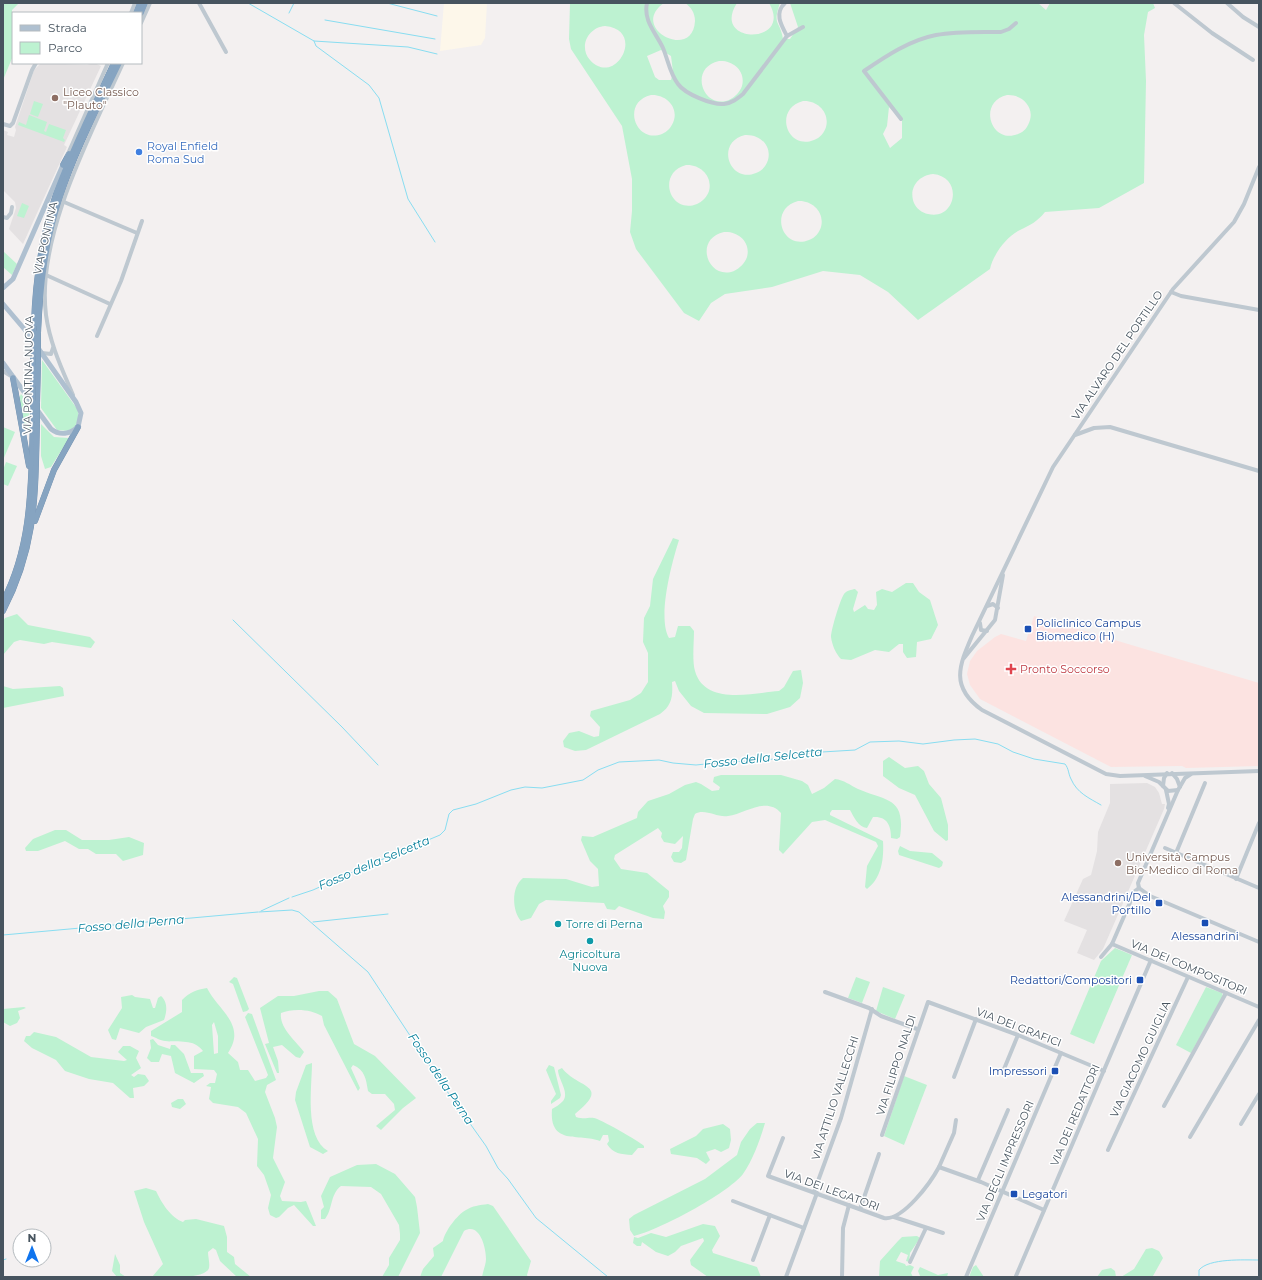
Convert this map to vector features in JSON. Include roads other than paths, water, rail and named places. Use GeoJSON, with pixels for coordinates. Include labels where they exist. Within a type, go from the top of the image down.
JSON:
{"type":"FeatureCollection","features":[{"type":"Feature","properties":{"kind":"highway"},"geometry":{"type":"LineString","coordinates":[[81,140],[114,64]]}},
{"type":"Feature","properties":{"kind":"highway"},"geometry":{"type":"LineString","coordinates":[[63,165],[81,140],[118,64]]}},
{"type":"Feature","properties":{"kind":"highway","name":"VIA PONTINA NUOVA"},"geometry":{"type":"LineString","coordinates":[[3,611],[18,579],[31,533],[35,499],[33,354],[35,299],[43,246],[56,196],[81,140]]}},
{"type":"Feature","properties":{"kind":"highway","name":"VIA PONTINA NUOVA"},"geometry":{"type":"LineString","coordinates":[[3,601],[18,566],[27,532],[37,402],[38,333],[41,284],[47,248],[60,197],[81,140]]}},
{"type":"Feature","properties":{"kind":"highway"},"geometry":{"type":"LineString","coordinates":[[13,378],[31,480]]}},
{"type":"Feature","properties":{"kind":"highway"},"geometry":{"type":"LineString","coordinates":[[31,533],[47,486],[79,425]]}},
{"type":"Feature","properties":{"kind":"main road","name":"VIA PONTINA"},"geometry":{"type":"LineString","coordinates":[[3,288],[13,279],[63,165]]}},
{"type":"Feature","properties":{"kind":"main road"},"geometry":{"type":"LineString","coordinates":[[3,304],[18,320],[74,398]]}},
{"type":"Feature","properties":{"kind":"main road"},"geometry":{"type":"LineString","coordinates":[[3,363],[53,431],[66,434],[79,425]]}},
{"type":"Feature","properties":{"kind":"main road","name":"VIA PONTINA"},"geometry":{"type":"LineString","coordinates":[[74,398],[80,410],[79,425]]}},
{"type":"Feature","properties":{"kind":"street"},"geometry":{"type":"LineString","coordinates":[[132,12],[136,3]]}},
{"type":"Feature","properties":{"kind":"street"},"geometry":{"type":"LineString","coordinates":[[142,21],[150,3]]}},
{"type":"Feature","properties":{"kind":"street"},"geometry":{"type":"LineString","coordinates":[[199,3],[226,52]]}},
{"type":"Feature","properties":{"kind":"street"},"geometry":{"type":"LineString","coordinates":[[647,3],[648,20],[679,86],[689,94],[719,104],[734,101],[743,94],[787,36],[803,27]]}},
{"type":"Feature","properties":{"kind":"street"},"geometry":{"type":"LineString","coordinates":[[785,3],[780,10],[779,21],[787,36]]}},
{"type":"Feature","properties":{"kind":"street"},"geometry":{"type":"LineString","coordinates":[[1174,3],[1212,33],[1254,60]]}},
{"type":"Feature","properties":{"kind":"street"},"geometry":{"type":"LineString","coordinates":[[1227,3],[1243,17],[1259,27]]}},
{"type":"Feature","properties":{"kind":"street"},"geometry":{"type":"LineString","coordinates":[[901,119],[864,71],[888,54],[924,38],[950,33],[1001,32],[1009,29],[1016,23]]}},
{"type":"Feature","properties":{"kind":"street"},"geometry":{"type":"LineString","coordinates":[[3,124],[10,126],[13,123],[35,64]]}},
{"type":"Feature","properties":{"kind":"street","name":"VIA PONTINA"},"geometry":{"type":"LineString","coordinates":[[63,165],[108,64]]}},
{"type":"Feature","properties":{"kind":"street","name":"VIA PONTINA"},"geometry":{"type":"LineString","coordinates":[[74,398],[53,346],[46,311],[46,275],[53,240],[64,202],[78,163],[123,64]]}},
{"type":"Feature","properties":{"kind":"street","name":"VIA ALVARO DEL PORTILLO"},"geometry":{"type":"LineString","coordinates":[[961,661],[1049,474],[1171,292],[1234,222],[1244,204],[1259,167]]}},
{"type":"Feature","properties":{"kind":"street"},"geometry":{"type":"LineString","coordinates":[[64,202],[137,233]]}},
{"type":"Feature","properties":{"kind":"street"},"geometry":{"type":"LineString","coordinates":[[3,217],[7,218],[11,213],[12,207]]}},
{"type":"Feature","properties":{"kind":"street"},"geometry":{"type":"LineString","coordinates":[[97,336],[121,281],[142,221]]}},
{"type":"Feature","properties":{"kind":"street"},"geometry":{"type":"LineString","coordinates":[[46,275],[110,304]]}},
{"type":"Feature","properties":{"kind":"street"},"geometry":{"type":"LineString","coordinates":[[1171,292],[1179,295],[1259,310]]}},
{"type":"Feature","properties":{"kind":"street"},"geometry":{"type":"LineString","coordinates":[[42,353],[47,355],[52,354],[53,346]]}},
{"type":"Feature","properties":{"kind":"street"},"geometry":{"type":"LineString","coordinates":[[3,371],[13,378]]}},
{"type":"Feature","properties":{"kind":"street"},"geometry":{"type":"LineString","coordinates":[[1075,435],[1094,428],[1110,427],[1259,471]]}},
{"type":"Feature","properties":{"kind":"street","name":"VIA ALVARO DEL PORTILLO"},"geometry":{"type":"LineString","coordinates":[[961,661],[995,620],[1006,565]]}},
{"type":"Feature","properties":{"kind":"street"},"geometry":{"type":"LineString","coordinates":[[987,606],[993,603],[998,608]]}},
{"type":"Feature","properties":{"kind":"street"},"geometry":{"type":"LineString","coordinates":[[980,620],[981,630],[987,631]]}},
{"type":"Feature","properties":{"kind":"street"},"geometry":{"type":"LineString","coordinates":[[961,661],[959,672],[962,686],[968,697],[977,707],[1101,772],[1113,776],[1259,771]]}},
{"type":"Feature","properties":{"kind":"street"},"geometry":{"type":"LineString","coordinates":[[1167,815],[1169,804],[1164,778],[1169,773]]}},
{"type":"Feature","properties":{"kind":"street"},"geometry":{"type":"LineString","coordinates":[[1169,773],[1178,780],[1179,788]]}},
{"type":"Feature","properties":{"kind":"street"},"geometry":{"type":"LineString","coordinates":[[1196,773],[1186,776],[1179,788],[1138,883],[1139,888],[1150,896],[1259,942]]}},
{"type":"Feature","properties":{"kind":"street"},"geometry":{"type":"LineString","coordinates":[[1141,775],[1156,780],[1171,791],[1179,788]]}},
{"type":"Feature","properties":{"kind":"street"},"geometry":{"type":"LineString","coordinates":[[1176,853],[1206,783]]}},
{"type":"Feature","properties":{"kind":"street"},"geometry":{"type":"LineString","coordinates":[[1236,879],[1259,823]]}},
{"type":"Feature","properties":{"kind":"street"},"geometry":{"type":"LineString","coordinates":[[1165,848],[1259,888]]}},
{"type":"Feature","properties":{"kind":"street"},"geometry":{"type":"LineString","coordinates":[[1101,956],[1112,944],[1135,891],[1139,888]]}},
{"type":"Feature","properties":{"kind":"street","name":"VIA DEI COMPOSITORI"},"geometry":{"type":"LineString","coordinates":[[1112,944],[1259,1007]]}},
{"type":"Feature","properties":{"kind":"street","name":"VIA DEI REDATTORI"},"geometry":{"type":"LineString","coordinates":[[1016,1276],[1150,960]]}},
{"type":"Feature","properties":{"kind":"street","name":"VIA GIACOMO GUIGLIA"},"geometry":{"type":"LineString","coordinates":[[1108,1150],[1188,977]]}},
{"type":"Feature","properties":{"kind":"street"},"geometry":{"type":"LineString","coordinates":[[825,992],[872,1009],[881,1016],[917,1030]]}},
{"type":"Feature","properties":{"kind":"street"},"geometry":{"type":"LineString","coordinates":[[1164,1106],[1226,993]]}},
{"type":"Feature","properties":{"kind":"street","name":"VIA DEI GRAFICI"},"geometry":{"type":"LineString","coordinates":[[928,1002],[1018,1035],[1104,1071]]}},
{"type":"Feature","properties":{"kind":"street","name":"VIA FILIPPO NALDI"},"geometry":{"type":"LineString","coordinates":[[882,1135],[917,1030],[928,1002]]}},
{"type":"Feature","properties":{"kind":"street","name":"VIA ATTILIO VALLECCHI"},"geometry":{"type":"LineString","coordinates":[[786,1277],[804,1228],[845,1103],[872,1009]]}},
{"type":"Feature","properties":{"kind":"street"},"geometry":{"type":"LineString","coordinates":[[954,1077],[976,1019]]}},
{"type":"Feature","properties":{"kind":"street"},"geometry":{"type":"LineString","coordinates":[[1190,1137],[1259,1020]]}},
{"type":"Feature","properties":{"kind":"street"},"geometry":{"type":"LineString","coordinates":[[1004,1069],[1018,1035]]}},
{"type":"Feature","properties":{"kind":"street","name":"VIA DEGLI IMPRESSORI"},"geometry":{"type":"LineString","coordinates":[[966,1277],[1061,1053]]}},
{"type":"Feature","properties":{"kind":"street"},"geometry":{"type":"LineString","coordinates":[[1241,1124],[1259,1094]]}},
{"type":"Feature","properties":{"kind":"street"},"geometry":{"type":"LineString","coordinates":[[978,1180],[1008,1110]]}},
{"type":"Feature","properties":{"kind":"street"},"geometry":{"type":"LineString","coordinates":[[894,1217],[922,1192],[939,1167],[954,1133],[956,1120]]}},
{"type":"Feature","properties":{"kind":"street","name":"VIA DEI LEGATORI"},"geometry":{"type":"LineString","coordinates":[[783,1138],[768,1176],[884,1218],[894,1217],[943,1233]]}},
{"type":"Feature","properties":{"kind":"street"},"geometry":{"type":"LineString","coordinates":[[860,1209],[879,1154]]}},
{"type":"Feature","properties":{"kind":"street"},"geometry":{"type":"LineString","coordinates":[[939,1167],[978,1180],[1044,1210]]}},
{"type":"Feature","properties":{"kind":"street"},"geometry":{"type":"LineString","coordinates":[[733,1202],[804,1228]]}},
{"type":"Feature","properties":{"kind":"street"},"geometry":{"type":"LineString","coordinates":[[842,1277],[844,1228],[849,1205]]}},
{"type":"Feature","properties":{"kind":"street"},"geometry":{"type":"LineString","coordinates":[[753,1260],[770,1215]]}},
{"type":"Feature","properties":{"kind":"street"},"geometry":{"type":"LineString","coordinates":[[910,1262],[926,1228]]}},
{"type":"Feature","properties":{"kind":"waterway"},"geometry":{"type":"LineString","coordinates":[[248,3],[314,41],[408,47],[437,54]]}},
{"type":"Feature","properties":{"kind":"waterway"},"geometry":{"type":"LineString","coordinates":[[289,13],[294,3]]}},
{"type":"Feature","properties":{"kind":"waterway"},"geometry":{"type":"LineString","coordinates":[[387,3],[437,16]]}},
{"type":"Feature","properties":{"kind":"waterway"},"geometry":{"type":"LineString","coordinates":[[325,20],[435,39]]}},
{"type":"Feature","properties":{"kind":"waterway"},"geometry":{"type":"LineString","coordinates":[[314,41],[316,46],[369,85],[379,98],[408,199],[435,242]]}},
{"type":"Feature","properties":{"kind":"waterway"},"geometry":{"type":"LineString","coordinates":[[233,620],[342,727],[378,765]]}},
{"type":"Feature","properties":{"kind":"waterway","name":"Fosso della Selcetta"},"geometry":{"type":"LineString","coordinates":[[292,897],[313,890],[440,835],[445,830],[449,814],[453,810],[476,804],[511,790],[525,787],[542,788],[583,780],[598,770],[619,762],[659,760],[696,765],[774,759],[789,754],[855,750],[870,742],[899,741],[923,744],[975,739],[998,744],[1013,752],[1034,759],[1065,764],[1071,779],[1077,788],[1084,795],[1101,805]]}},
{"type":"Feature","properties":{"kind":"waterway","name":"Fosso della Perna"},"geometry":{"type":"LineString","coordinates":[[261,911],[289,898]]}},
{"type":"Feature","properties":{"kind":"waterway","name":"Fosso della Perna"},"geometry":{"type":"LineString","coordinates":[[259,912],[292,910],[299,912],[368,972],[444,1087],[486,1146],[498,1168],[508,1179],[536,1218],[608,1277]]}},
{"type":"Feature","properties":{"kind":"waterway","name":"Fosso della Perna"},"geometry":{"type":"LineString","coordinates":[[3,935],[258,912]]}},
{"type":"Feature","properties":{"kind":"waterway"},"geometry":{"type":"LineString","coordinates":[[313,922],[388,914]]}},
{"type":"Feature","properties":{"kind":"waterway","name":"Fosso della Perna"},"geometry":{"type":"LineString","coordinates":[[1199,1277],[1199,1270],[1210,1263],[1227,1260],[1259,1260]]}},
{"type":"Feature","properties":{"kind":"place","name":"Liceo Classico \"Plauto\""},"geometry":{"type":"Point","coordinates":[55,98]}},
{"type":"Feature","properties":{"kind":"place","name":"Royal Enfield Roma Sud"},"geometry":{"type":"Point","coordinates":[139,152]}},
{"type":"Feature","properties":{"kind":"place","name":"Policlinico Campus Biomedico (H)"},"geometry":{"type":"Point","coordinates":[1028,629]}},
{"type":"Feature","properties":{"kind":"place","name":"Pronto Soccorso"},"geometry":{"type":"Point","coordinates":[1011,669]}},
{"type":"Feature","properties":{"kind":"place","name":"Università Campus Bio-Medico di Roma"},"geometry":{"type":"Point","coordinates":[1118,863]}},
{"type":"Feature","properties":{"kind":"place","name":"Alessandrini/Del Portillo"},"geometry":{"type":"Point","coordinates":[1159,903]}},
{"type":"Feature","properties":{"kind":"place","name":"Alessandrini"},"geometry":{"type":"Point","coordinates":[1205,923]}},
{"type":"Feature","properties":{"kind":"place","name":"Torre di Perna"},"geometry":{"type":"Point","coordinates":[558,924]}},
{"type":"Feature","properties":{"kind":"place","name":"Agricoltura Nuova"},"geometry":{"type":"Point","coordinates":[590,941]}},
{"type":"Feature","properties":{"kind":"place","name":"Redattori/Compositori"},"geometry":{"type":"Point","coordinates":[1140,980]}},
{"type":"Feature","properties":{"kind":"place","name":"Impressori"},"geometry":{"type":"Point","coordinates":[1055,1071]}},
{"type":"Feature","properties":{"kind":"place","name":"Legatori"},"geometry":{"type":"Point","coordinates":[1014,1194]}}]}
